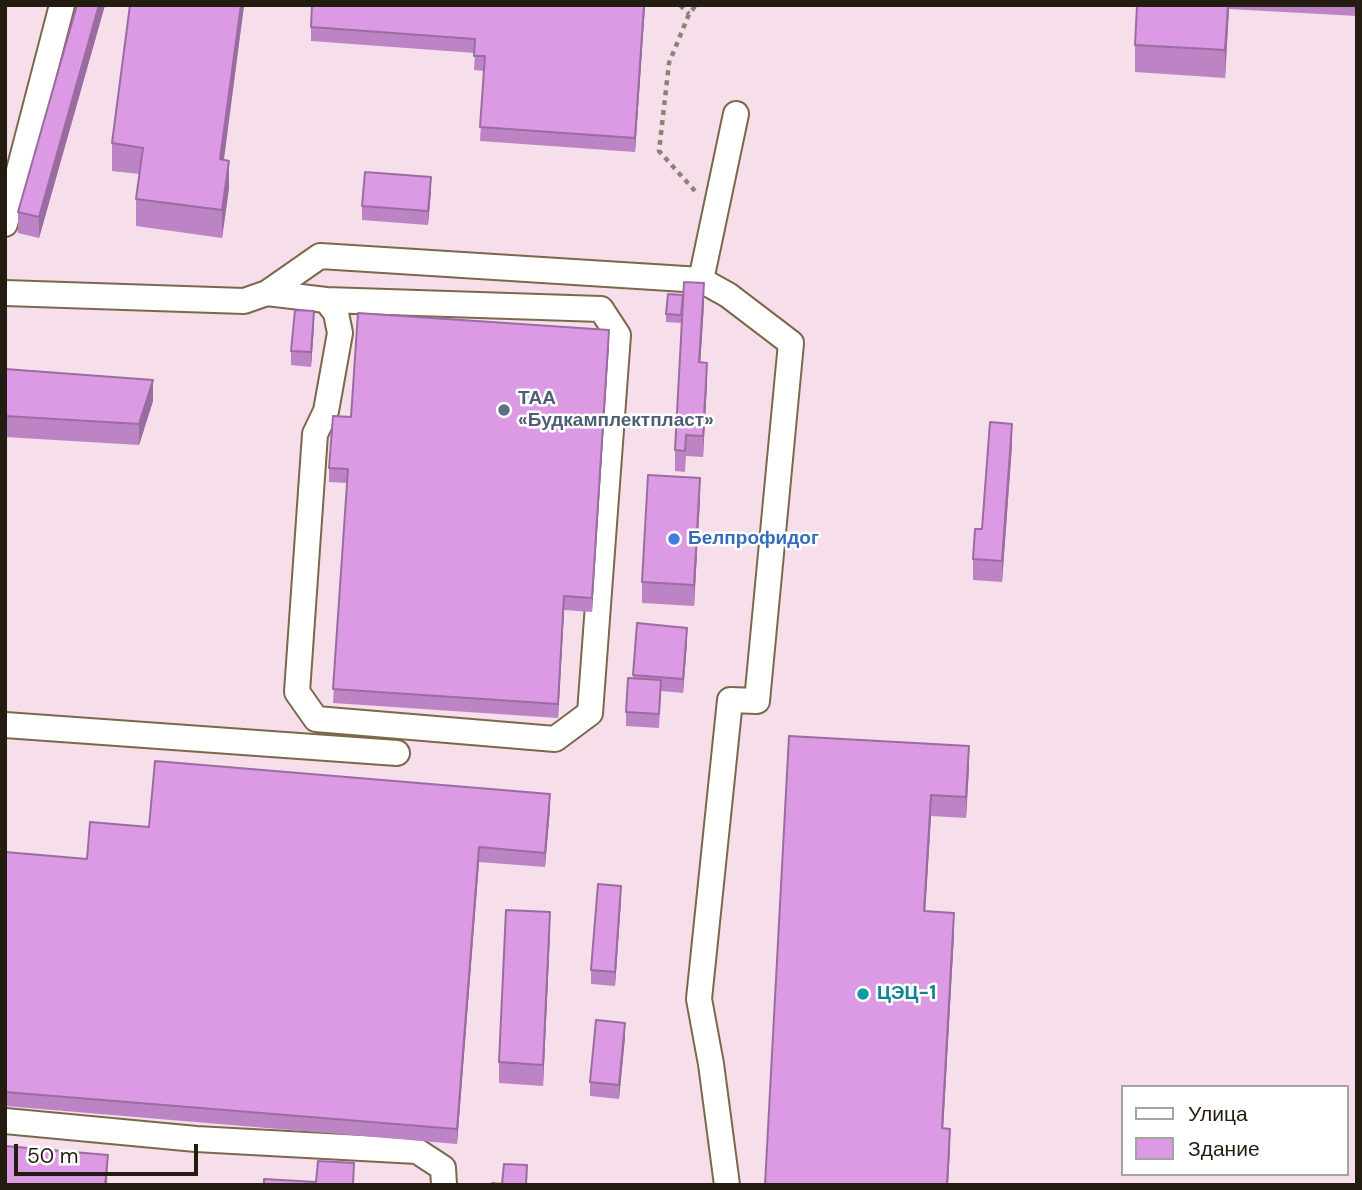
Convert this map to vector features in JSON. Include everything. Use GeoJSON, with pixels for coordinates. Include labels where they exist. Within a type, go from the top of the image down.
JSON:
{"type":"FeatureCollection","features":[{"type":"Feature","properties":{"kind":"street"},"geometry":{"type":"LineString","coordinates":[[5,224],[62,5]]}},
{"type":"Feature","properties":{"kind":"street"},"geometry":{"type":"LineString","coordinates":[[701,280],[736,114]]}},
{"type":"Feature","properties":{"kind":"street"},"geometry":{"type":"LineString","coordinates":[[5,293],[244,301],[267,293],[320,257],[701,280],[728,295],[791,342],[757,701],[730,700],[699,999],[711,1064],[727,1185]]}},
{"type":"Feature","properties":{"kind":"street"},"geometry":{"type":"LineString","coordinates":[[267,293],[326,300],[601,309],[618,335],[590,713],[555,740],[316,719],[297,692],[316,434],[326,411],[340,333],[336,313],[326,300]]}},
{"type":"Feature","properties":{"kind":"street"},"geometry":{"type":"LineString","coordinates":[[5,725],[397,752]]}},
{"type":"Feature","properties":{"kind":"street"},"geometry":{"type":"LineString","coordinates":[[5,1121],[196,1139],[417,1151],[443,1168],[443,1185]]}},
{"type":"Feature","properties":{"kind":"path"},"geometry":{"type":"LineString","coordinates":[[680,5],[689,14]]}},
{"type":"Feature","properties":{"kind":"path"},"geometry":{"type":"LineString","coordinates":[[695,5],[669,64],[659,151],[714,213]]}},
{"type":"Feature","properties":{"kind":"shaded area"},"geometry":{"type":"Polygon","coordinates":[[[5,5],[1357,5],[1357,1185],[5,1185],[5,5]]]}},
{"type":"Feature","properties":{"kind":"building"},"geometry":{"type":"Polygon","coordinates":[[[77,5],[99,5],[39,217],[18,212],[77,5]]]}},
{"type":"Feature","properties":{"kind":"building"},"geometry":{"type":"Polygon","coordinates":[[[130,5],[241,5],[220,159],[229,161],[222,210],[136,199],[143,148],[112,143],[130,5]]]}},
{"type":"Feature","properties":{"kind":"building"},"geometry":{"type":"Polygon","coordinates":[[[312,5],[644,5],[635,138],[480,127],[485,56],[474,56],[475,39],[311,27],[312,5]]]}},
{"type":"Feature","properties":{"kind":"building"},"geometry":{"type":"Polygon","coordinates":[[[1137,5],[1228,5],[1225,50],[1135,45],[1137,5]]]}},
{"type":"Feature","properties":{"kind":"building"},"geometry":{"type":"Polygon","coordinates":[[[365,172],[431,177],[428,211],[362,206],[365,172]]]}},
{"type":"Feature","properties":{"kind":"building"},"geometry":{"type":"Polygon","coordinates":[[[684,282],[704,283],[699,362],[707,363],[703,436],[686,435],[685,451],[675,450],[684,282]]]}},
{"type":"Feature","properties":{"kind":"building"},"geometry":{"type":"Polygon","coordinates":[[[668,294],[683,295],[681,315],[666,314],[668,294]]]}},
{"type":"Feature","properties":{"kind":"building"},"geometry":{"type":"Polygon","coordinates":[[[295,310],[314,311],[311,352],[291,351],[295,310]]]}},
{"type":"Feature","properties":{"kind":"building"},"geometry":{"type":"Polygon","coordinates":[[[358,313],[609,330],[592,598],[564,596],[558,704],[333,689],[348,469],[329,468],[333,416],[351,417],[358,313]]]}},
{"type":"Feature","properties":{"kind":"building"},"geometry":{"type":"Polygon","coordinates":[[[5,369],[153,380],[139,424],[5,416],[5,369]]]}},
{"type":"Feature","properties":{"kind":"building"},"geometry":{"type":"Polygon","coordinates":[[[990,422],[1012,424],[1002,561],[973,559],[975,529],[982,529],[990,422]]]}},
{"type":"Feature","properties":{"kind":"building"},"geometry":{"type":"Polygon","coordinates":[[[648,475],[700,478],[694,585],[642,582],[648,475]]]}},
{"type":"Feature","properties":{"kind":"building"},"geometry":{"type":"Polygon","coordinates":[[[637,623],[687,628],[683,679],[633,675],[637,623]]]}},
{"type":"Feature","properties":{"kind":"building"},"geometry":{"type":"Polygon","coordinates":[[[628,678],[661,680],[659,714],[626,712],[628,678]]]}},
{"type":"Feature","properties":{"kind":"building","name":"ЦЭЦ-1"},"geometry":{"type":"Polygon","coordinates":[[[789,736],[969,746],[966,797],[931,795],[924,911],[954,913],[942,1128],[950,1129],[947,1185],[765,1185],[789,736]]]}},
{"type":"Feature","properties":{"kind":"building"},"geometry":{"type":"Polygon","coordinates":[[[155,761],[550,794],[545,853],[479,847],[457,1129],[5,1092],[5,852],[87,859],[90,822],[149,827],[155,761]]]}},
{"type":"Feature","properties":{"kind":"building"},"geometry":{"type":"Polygon","coordinates":[[[598,884],[621,886],[615,972],[591,970],[598,884]]]}},
{"type":"Feature","properties":{"kind":"building"},"geometry":{"type":"Polygon","coordinates":[[[506,910],[550,912],[543,1065],[499,1062],[506,910]]]}},
{"type":"Feature","properties":{"kind":"building"},"geometry":{"type":"Polygon","coordinates":[[[596,1020],[625,1023],[619,1085],[590,1082],[596,1020]]]}},
{"type":"Feature","properties":{"kind":"building"},"geometry":{"type":"Polygon","coordinates":[[[5,1146],[108,1155],[105,1185],[5,1185],[5,1146]]]}},
{"type":"Feature","properties":{"kind":"building"},"geometry":{"type":"Polygon","coordinates":[[[318,1161],[354,1163],[353,1185],[264,1185],[264,1179],[316,1182],[318,1161]]]}},
{"type":"Feature","properties":{"kind":"building"},"geometry":{"type":"Polygon","coordinates":[[[504,1164],[527,1165],[526,1185],[492,1185],[502,1184],[504,1164]]]}},
{"type":"Feature","properties":{"kind":"place","name":"ТАА «Будкамплектпласт»"},"geometry":{"type":"Point","coordinates":[504,410]}},
{"type":"Feature","properties":{"kind":"place","name":"Белпрофидог"},"geometry":{"type":"Point","coordinates":[674,539]}},
{"type":"Feature","properties":{"kind":"place","name":"ЦЭЦ-1"},"geometry":{"type":"Point","coordinates":[863,994]}}]}
